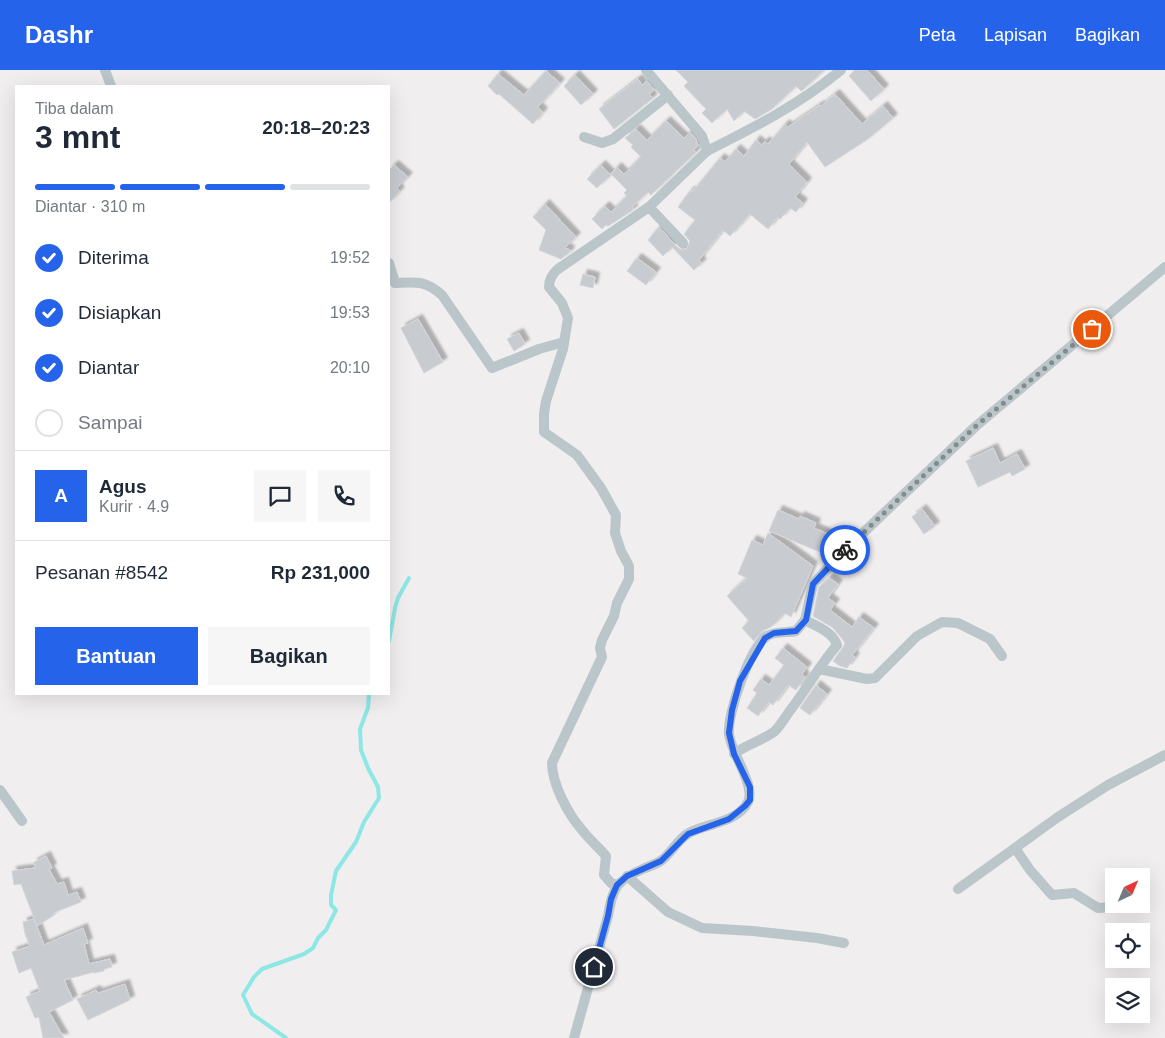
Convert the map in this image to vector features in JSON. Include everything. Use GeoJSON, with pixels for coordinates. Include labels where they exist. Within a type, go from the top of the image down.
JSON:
{"type":"FeatureCollection","features":[{"type":"Feature","properties":{"kind":"street"},"geometry":{"type":"LineString","coordinates":[[105,70],[111,85]]}},
{"type":"Feature","properties":{"kind":"street"},"geometry":{"type":"LineString","coordinates":[[646,70],[702,136],[708,151]]}},
{"type":"Feature","properties":{"kind":"street"},"geometry":{"type":"LineString","coordinates":[[617,885],[611,883],[604,875],[606,856],[581,830],[556,785],[552,772],[552,762],[602,657],[600,648],[602,640],[629,579],[629,566],[620,551],[614,533],[616,515],[601,488],[577,455],[544,432],[546,401],[564,345],[568,318],[562,303],[549,286],[549,281],[552,274],[558,269],[649,207],[708,151],[766,122],[796,104],[841,70]]}},
{"type":"Feature","properties":{"kind":"street"},"geometry":{"type":"LineString","coordinates":[[584,137],[602,143],[613,139],[668,95]]}},
{"type":"Feature","properties":{"kind":"street"},"geometry":{"type":"LineString","coordinates":[[649,207],[683,242]]}},
{"type":"Feature","properties":{"kind":"street"},"geometry":{"type":"LineString","coordinates":[[390,266],[395,283],[423,283],[433,287],[442,295],[450,304],[492,368],[539,349],[564,345]]}},
{"type":"Feature","properties":{"kind":"street"},"geometry":{"type":"LineString","coordinates":[[574,1038],[611,899],[617,885],[627,876],[661,861],[688,834],[729,819],[750,800],[750,787],[734,754],[729,733],[732,710],[740,681],[754,653],[765,638],[774,633],[796,631],[806,620],[813,584],[847,548],[976,426],[1165,267]]}},
{"type":"Feature","properties":{"kind":"street"},"geometry":{"type":"LineString","coordinates":[[734,754],[743,746],[761,741],[776,730],[837,645],[824,631],[806,620]]}},
{"type":"Feature","properties":{"kind":"street"},"geometry":{"type":"LineString","coordinates":[[819,669],[867,679],[875,678],[918,636],[942,622],[958,624],[990,640],[1002,656]]}},
{"type":"Feature","properties":{"kind":"street"},"geometry":{"type":"LineString","coordinates":[[958,888],[1058,817],[1108,786],[1165,755]]}},
{"type":"Feature","properties":{"kind":"street"},"geometry":{"type":"LineString","coordinates":[[0,790],[22,821]]}},
{"type":"Feature","properties":{"kind":"street"},"geometry":{"type":"LineString","coordinates":[[1015,848],[1030,870],[1052,895],[1074,893],[1098,908],[1105,908]]}},
{"type":"Feature","properties":{"kind":"street"},"geometry":{"type":"LineString","coordinates":[[627,876],[668,912],[702,928],[771,933],[844,943]]}},
{"type":"Feature","properties":{"kind":"building"},"geometry":{"type":"Polygon","coordinates":[[[676,70],[824,70],[804,89],[801,91],[796,86],[772,109],[755,119],[744,111],[734,121],[727,109],[712,123],[702,113],[706,109],[684,86],[688,82],[676,70]]]}},
{"type":"Feature","properties":{"kind":"building"},"geometry":{"type":"Polygon","coordinates":[[[855,70],[867,70],[884,89],[871,101],[849,76],[855,70]]]}},
{"type":"Feature","properties":{"kind":"building"},"geometry":{"type":"Polygon","coordinates":[[[546,71],[560,83],[538,107],[543,112],[533,124],[488,86],[498,74],[524,95],[546,71]]]}},
{"type":"Feature","properties":{"kind":"building"},"geometry":{"type":"Polygon","coordinates":[[[575,75],[593,94],[581,105],[564,86],[575,75]]]}},
{"type":"Feature","properties":{"kind":"building"},"geometry":{"type":"Polygon","coordinates":[[[638,79],[642,85],[647,81],[654,90],[649,94],[653,98],[614,129],[599,109],[638,79]]]}},
{"type":"Feature","properties":{"kind":"building"},"geometry":{"type":"Polygon","coordinates":[[[835,94],[862,124],[883,106],[893,118],[868,139],[825,167],[807,142],[789,164],[807,182],[795,197],[803,203],[796,212],[790,208],[780,219],[778,217],[768,229],[750,214],[730,236],[723,230],[699,260],[702,263],[694,270],[672,247],[663,256],[648,240],[659,227],[678,248],[682,250],[687,248],[690,241],[684,234],[695,220],[678,207],[720,158],[725,162],[736,149],[744,156],[756,140],[762,145],[765,141],[768,144],[785,124],[788,127],[821,106],[835,94]]]}},
{"type":"Feature","properties":{"kind":"building"},"geometry":{"type":"Polygon","coordinates":[[[666,121],[684,138],[690,132],[696,139],[698,146],[694,150],[696,152],[651,195],[648,192],[632,207],[633,210],[602,229],[592,219],[605,206],[611,212],[627,196],[624,193],[627,190],[611,174],[617,167],[624,174],[641,157],[631,147],[633,145],[625,138],[636,129],[647,140],[666,121]]]}},
{"type":"Feature","properties":{"kind":"building"},"geometry":{"type":"Polygon","coordinates":[[[394,165],[408,177],[397,188],[400,191],[390,202],[390,169],[394,165]]]}},
{"type":"Feature","properties":{"kind":"building"},"geometry":{"type":"Polygon","coordinates":[[[601,165],[611,175],[597,188],[587,179],[601,165]]]}},
{"type":"Feature","properties":{"kind":"building"},"geometry":{"type":"Polygon","coordinates":[[[545,204],[576,237],[565,248],[570,250],[569,253],[561,259],[539,250],[546,230],[533,217],[545,204]]]}},
{"type":"Feature","properties":{"kind":"building"},"geometry":{"type":"Polygon","coordinates":[[[637,258],[656,272],[646,285],[627,271],[637,258]]]}},
{"type":"Feature","properties":{"kind":"building"},"geometry":{"type":"Polygon","coordinates":[[[583,274],[595,277],[593,288],[580,285],[583,274]]]}},
{"type":"Feature","properties":{"kind":"building"},"geometry":{"type":"Polygon","coordinates":[[[418,319],[443,362],[424,373],[401,328],[418,319]]]}},
{"type":"Feature","properties":{"kind":"building"},"geometry":{"type":"Polygon","coordinates":[[[519,333],[525,344],[514,351],[507,339],[519,333]]]}},
{"type":"Feature","properties":{"kind":"building"},"geometry":{"type":"Polygon","coordinates":[[[993,448],[1000,463],[1017,454],[1025,469],[1012,476],[1010,472],[978,487],[966,461],[993,448]]]}},
{"type":"Feature","properties":{"kind":"building"},"geometry":{"type":"Polygon","coordinates":[[[922,509],[935,526],[924,534],[912,517],[922,509]]]}},
{"type":"Feature","properties":{"kind":"building"},"geometry":{"type":"Polygon","coordinates":[[[778,510],[799,519],[800,516],[816,523],[814,528],[837,538],[830,556],[769,531],[778,510]]]}},
{"type":"Feature","properties":{"kind":"building"},"geometry":{"type":"Polygon","coordinates":[[[768,533],[813,566],[791,617],[785,613],[771,627],[762,631],[754,641],[742,628],[749,621],[727,596],[747,578],[738,574],[752,540],[763,545],[768,533]]]}},
{"type":"Feature","properties":{"kind":"building"},"geometry":{"type":"Polygon","coordinates":[[[829,578],[838,584],[828,598],[835,603],[830,610],[852,627],[859,617],[874,628],[852,655],[855,657],[847,668],[833,661],[845,643],[832,627],[813,616],[819,587],[829,578]]]}},
{"type":"Feature","properties":{"kind":"building"},"geometry":{"type":"Polygon","coordinates":[[[783,648],[807,667],[802,674],[805,677],[796,690],[788,685],[773,705],[769,702],[758,716],[747,708],[757,693],[753,690],[761,679],[769,685],[784,665],[775,658],[783,648]]]}},
{"type":"Feature","properties":{"kind":"building"},"geometry":{"type":"Polygon","coordinates":[[[816,685],[827,694],[810,715],[800,708],[816,685]]]}},
{"type":"Feature","properties":{"kind":"building"},"geometry":{"type":"Polygon","coordinates":[[[46,856],[52,868],[49,869],[57,884],[64,882],[68,895],[77,892],[81,902],[53,913],[54,915],[37,926],[21,884],[14,885],[12,871],[36,868],[33,863],[46,856]]]}},
{"type":"Feature","properties":{"kind":"building"},"geometry":{"type":"Polygon","coordinates":[[[34,919],[44,945],[83,928],[88,943],[84,944],[89,964],[110,959],[112,967],[104,969],[104,971],[64,980],[73,1000],[49,1012],[64,1038],[43,1038],[39,1017],[35,1018],[26,997],[40,991],[31,968],[19,973],[12,952],[30,946],[23,922],[34,919]]]}},
{"type":"Feature","properties":{"kind":"building"},"geometry":{"type":"Polygon","coordinates":[[[125,984],[130,1000],[88,1020],[77,999],[96,990],[98,993],[125,984]]]}},
{"type":"Feature","properties":{"kind":"waterway"},"geometry":{"type":"LineString","coordinates":[[390,636],[398,598],[409,578]]}},
{"type":"Feature","properties":{"kind":"waterway"},"geometry":{"type":"LineString","coordinates":[[286,1038],[252,1014],[243,995],[254,977],[262,969],[304,954],[313,948],[318,938],[326,930],[336,910],[331,905],[336,871],[356,842],[364,822],[379,798],[378,787],[361,750],[360,729],[368,708],[369,695]]}},
{"type":"Feature","properties":{"kind":"way so far"},"geometry":{"type":"LineString","coordinates":[[845,550],[976,426],[1092,329]]}},
{"type":"Feature","properties":{"kind":"route"},"geometry":{"type":"LineString","coordinates":[[594,967],[611,899],[617,885],[627,876],[661,861],[688,834],[729,819],[750,800],[750,787],[734,754],[729,733],[732,710],[740,681],[754,653],[765,638],[774,633],[796,631],[806,620],[813,584],[845,550]]}}]}
